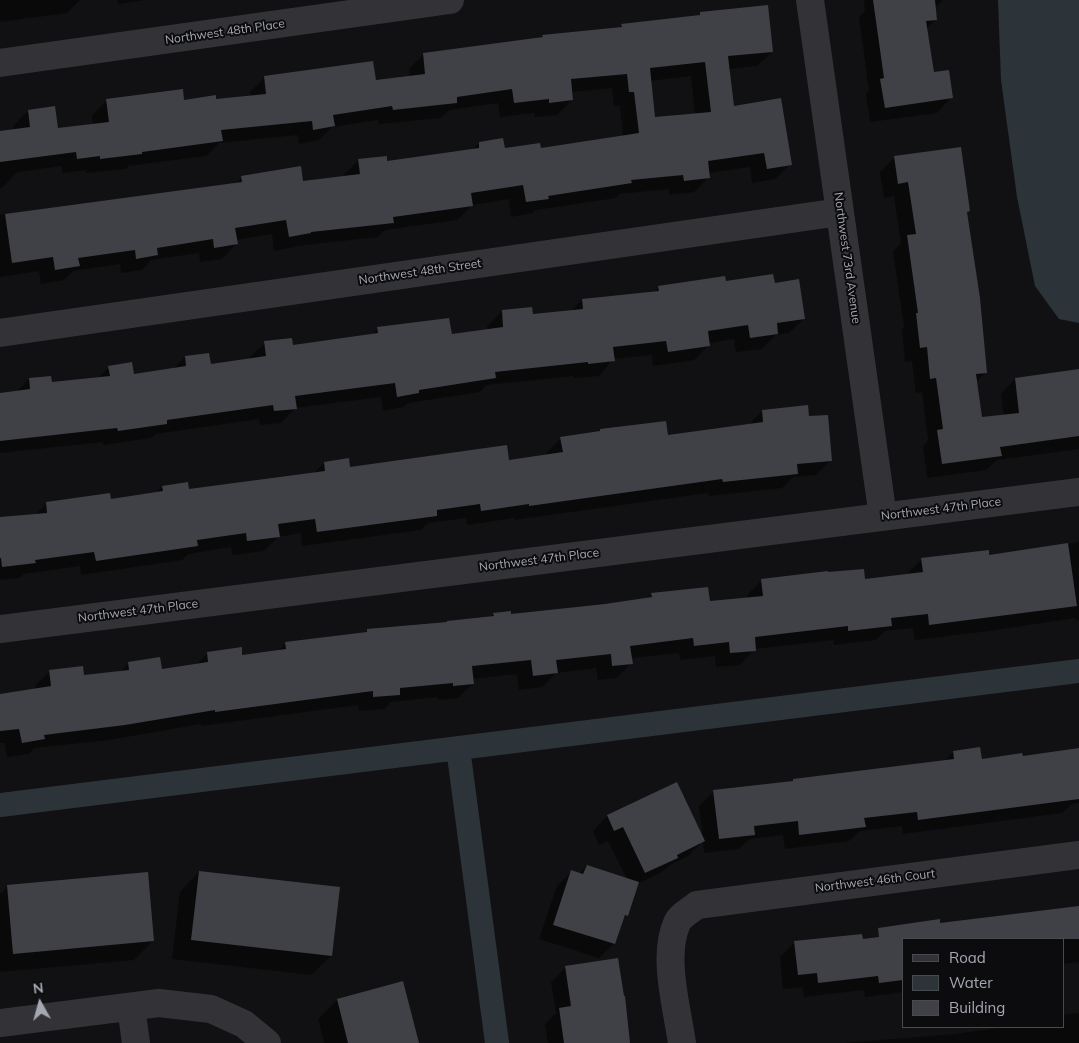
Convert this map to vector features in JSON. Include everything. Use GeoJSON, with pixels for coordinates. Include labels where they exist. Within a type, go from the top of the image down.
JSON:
{"type":"FeatureCollection","features":[{"type":"Feature","properties":{"kind":"street","name":"Northwest 48th Place"},"geometry":{"type":"LineString","coordinates":[[0,63],[450,0]]}},
{"type":"Feature","properties":{"kind":"street","name":"Northwest 73rd Avenue"},"geometry":{"type":"LineString","coordinates":[[810,0],[883,516]]}},
{"type":"Feature","properties":{"kind":"street","name":"Northwest 48th Street"},"geometry":{"type":"LineString","coordinates":[[0,333],[840,212]]}},
{"type":"Feature","properties":{"kind":"street","name":"Northwest 47th Place"},"geometry":{"type":"LineString","coordinates":[[0,629],[1079,492]]}},
{"type":"Feature","properties":{"kind":"street","name":"Northwest 46th Court"},"geometry":{"type":"LineString","coordinates":[[682,1043],[670,966],[671,944],[678,921],[697,905],[1079,855]]}},
{"type":"Feature","properties":{"kind":"street"},"geometry":{"type":"LineString","coordinates":[[0,1023],[159,1003],[211,1009],[244,1024],[267,1043]]}},
{"type":"Feature","properties":{"kind":"street"},"geometry":{"type":"LineString","coordinates":[[131,1007],[136,1043]]}},
{"type":"Feature","properties":{"kind":"water"},"geometry":{"type":"Polygon","coordinates":[[[998,0],[1079,0],[1079,323],[1059,319],[1035,286],[1017,197],[1001,80],[998,0]]]}},
{"type":"Feature","properties":{"kind":"building"},"geometry":{"type":"Polygon","coordinates":[[[873,0],[935,0],[937,20],[926,21],[934,72],[949,70],[953,98],[885,108],[880,79],[884,78],[873,0]]]}},
{"type":"Feature","properties":{"kind":"building"},"geometry":{"type":"Polygon","coordinates":[[[768,5],[773,52],[728,56],[734,106],[781,98],[792,165],[767,169],[764,153],[708,161],[710,178],[684,181],[683,175],[631,180],[632,183],[548,196],[549,199],[526,202],[523,185],[471,193],[473,206],[393,217],[394,223],[311,232],[289,237],[286,220],[235,228],[238,244],[214,248],[213,239],[157,248],[158,255],[136,259],[135,250],[78,258],[80,266],[55,270],[53,257],[12,263],[5,214],[242,182],[241,176],[301,166],[303,181],[360,174],[358,159],[387,156],[387,161],[479,148],[479,142],[503,138],[505,148],[540,143],[541,148],[639,133],[634,92],[629,92],[627,74],[571,79],[573,100],[549,103],[549,99],[514,103],[512,89],[457,97],[457,103],[393,110],[392,106],[333,115],[335,126],[313,130],[312,121],[221,130],[223,141],[142,152],[142,154],[100,159],[100,156],[77,159],[76,152],[0,162],[0,131],[30,127],[28,110],[55,106],[58,128],[109,122],[106,99],[183,89],[184,100],[216,95],[216,99],[266,94],[264,76],[373,61],[376,80],[425,74],[423,53],[543,37],[542,35],[622,27],[621,24],[700,15],[700,12],[768,5]],[[705,62],[650,68],[655,117],[711,112],[705,62]]]}},
{"type":"Feature","properties":{"kind":"building"},"geometry":{"type":"Polygon","coordinates":[[[961,147],[970,211],[967,212],[980,298],[987,373],[976,374],[982,417],[1019,413],[1015,378],[1079,369],[1079,436],[1000,447],[1002,456],[942,464],[937,430],[943,429],[936,378],[930,379],[927,347],[920,348],[916,313],[918,313],[907,235],[916,234],[908,182],[898,184],[894,156],[961,147]]]}},
{"type":"Feature","properties":{"kind":"building"},"geometry":{"type":"Polygon","coordinates":[[[773,274],[775,283],[799,279],[805,319],[777,323],[778,334],[750,338],[748,325],[708,331],[710,346],[668,352],[666,341],[613,347],[615,361],[495,372],[496,378],[419,390],[419,393],[397,397],[395,383],[295,396],[297,409],[274,411],[273,405],[167,420],[167,424],[118,431],[117,428],[0,441],[0,393],[30,389],[29,378],[51,376],[52,382],[110,376],[108,366],[132,362],[134,374],[186,366],[185,356],[209,353],[211,364],[266,356],[264,341],[292,338],[293,345],[378,333],[377,327],[449,318],[452,334],[503,327],[502,310],[532,307],[533,314],[583,309],[582,299],[659,291],[658,286],[725,276],[726,281],[773,274]]]}},
{"type":"Feature","properties":{"kind":"building"},"geometry":{"type":"Polygon","coordinates":[[[808,405],[809,416],[828,415],[832,461],[797,464],[798,474],[723,482],[722,479],[481,511],[480,504],[437,510],[437,516],[317,532],[315,519],[278,524],[280,537],[247,541],[246,533],[197,540],[198,546],[96,561],[94,552],[35,560],[36,563],[2,567],[0,558],[0,517],[47,513],[46,502],[110,493],[111,499],[163,491],[162,486],[188,482],[189,489],[325,471],[324,462],[349,458],[350,467],[507,445],[509,460],[563,452],[560,437],[600,431],[600,429],[666,421],[668,435],[763,422],[762,410],[808,405]]]}},
{"type":"Feature","properties":{"kind":"building"},"geometry":{"type":"Polygon","coordinates":[[[1068,543],[1077,606],[929,625],[928,614],[891,618],[892,626],[848,631],[848,626],[755,637],[756,651],[730,653],[729,642],[694,646],[693,638],[630,646],[633,664],[612,666],[611,654],[556,660],[558,673],[533,676],[531,660],[472,666],[474,684],[453,686],[453,683],[400,688],[400,695],[373,697],[373,691],[215,712],[215,710],[125,725],[44,735],[45,739],[22,743],[19,729],[0,731],[0,694],[51,686],[49,670],[83,666],[84,675],[129,670],[128,662],[160,657],[162,669],[208,662],[207,652],[242,647],[242,655],[286,649],[285,642],[367,632],[367,629],[447,622],[494,616],[493,613],[511,611],[511,614],[605,604],[652,597],[651,593],[708,587],[710,601],[763,596],[761,579],[864,569],[865,579],[923,572],[921,558],[989,550],[989,555],[1068,543]]]}},
{"type":"Feature","properties":{"kind":"building"},"geometry":{"type":"Polygon","coordinates":[[[980,747],[982,759],[1022,753],[1023,756],[1079,748],[1079,799],[918,820],[917,812],[864,818],[866,827],[799,835],[798,821],[754,826],[755,835],[719,839],[713,790],[954,759],[953,751],[980,747]]]}},
{"type":"Feature","properties":{"kind":"building"},"geometry":{"type":"Polygon","coordinates":[[[677,782],[705,841],[677,855],[678,858],[645,873],[623,827],[614,831],[607,815],[677,782]]]}},
{"type":"Feature","properties":{"kind":"building"},"geometry":{"type":"Polygon","coordinates":[[[587,865],[639,882],[628,916],[625,915],[615,944],[553,925],[571,870],[583,874],[587,865]]]}},
{"type":"Feature","properties":{"kind":"building"},"geometry":{"type":"Polygon","coordinates":[[[199,871],[340,887],[332,956],[191,940],[199,871]]]}},
{"type":"Feature","properties":{"kind":"building"},"geometry":{"type":"Polygon","coordinates":[[[148,872],[154,941],[13,954],[7,885],[148,872]]]}},
{"type":"Feature","properties":{"kind":"building"},"geometry":{"type":"Polygon","coordinates":[[[1079,906],[1079,939],[902,938],[902,980],[879,983],[878,976],[818,983],[817,973],[798,975],[794,941],[862,934],[863,939],[879,937],[878,928],[940,919],[940,923],[1079,906]]]}},
{"type":"Feature","properties":{"kind":"building"},"geometry":{"type":"Polygon","coordinates":[[[618,958],[625,996],[630,1043],[564,1043],[559,1008],[571,1006],[565,966],[618,958]]]}},
{"type":"Feature","properties":{"kind":"building"},"geometry":{"type":"Polygon","coordinates":[[[403,981],[419,1043],[348,1043],[337,999],[403,981]]]}},
{"type":"Feature","properties":{"kind":"waterway"},"geometry":{"type":"LineString","coordinates":[[0,805],[1079,671]]}},
{"type":"Feature","properties":{"kind":"waterway"},"geometry":{"type":"LineString","coordinates":[[458,748],[497,1043]]}}]}
